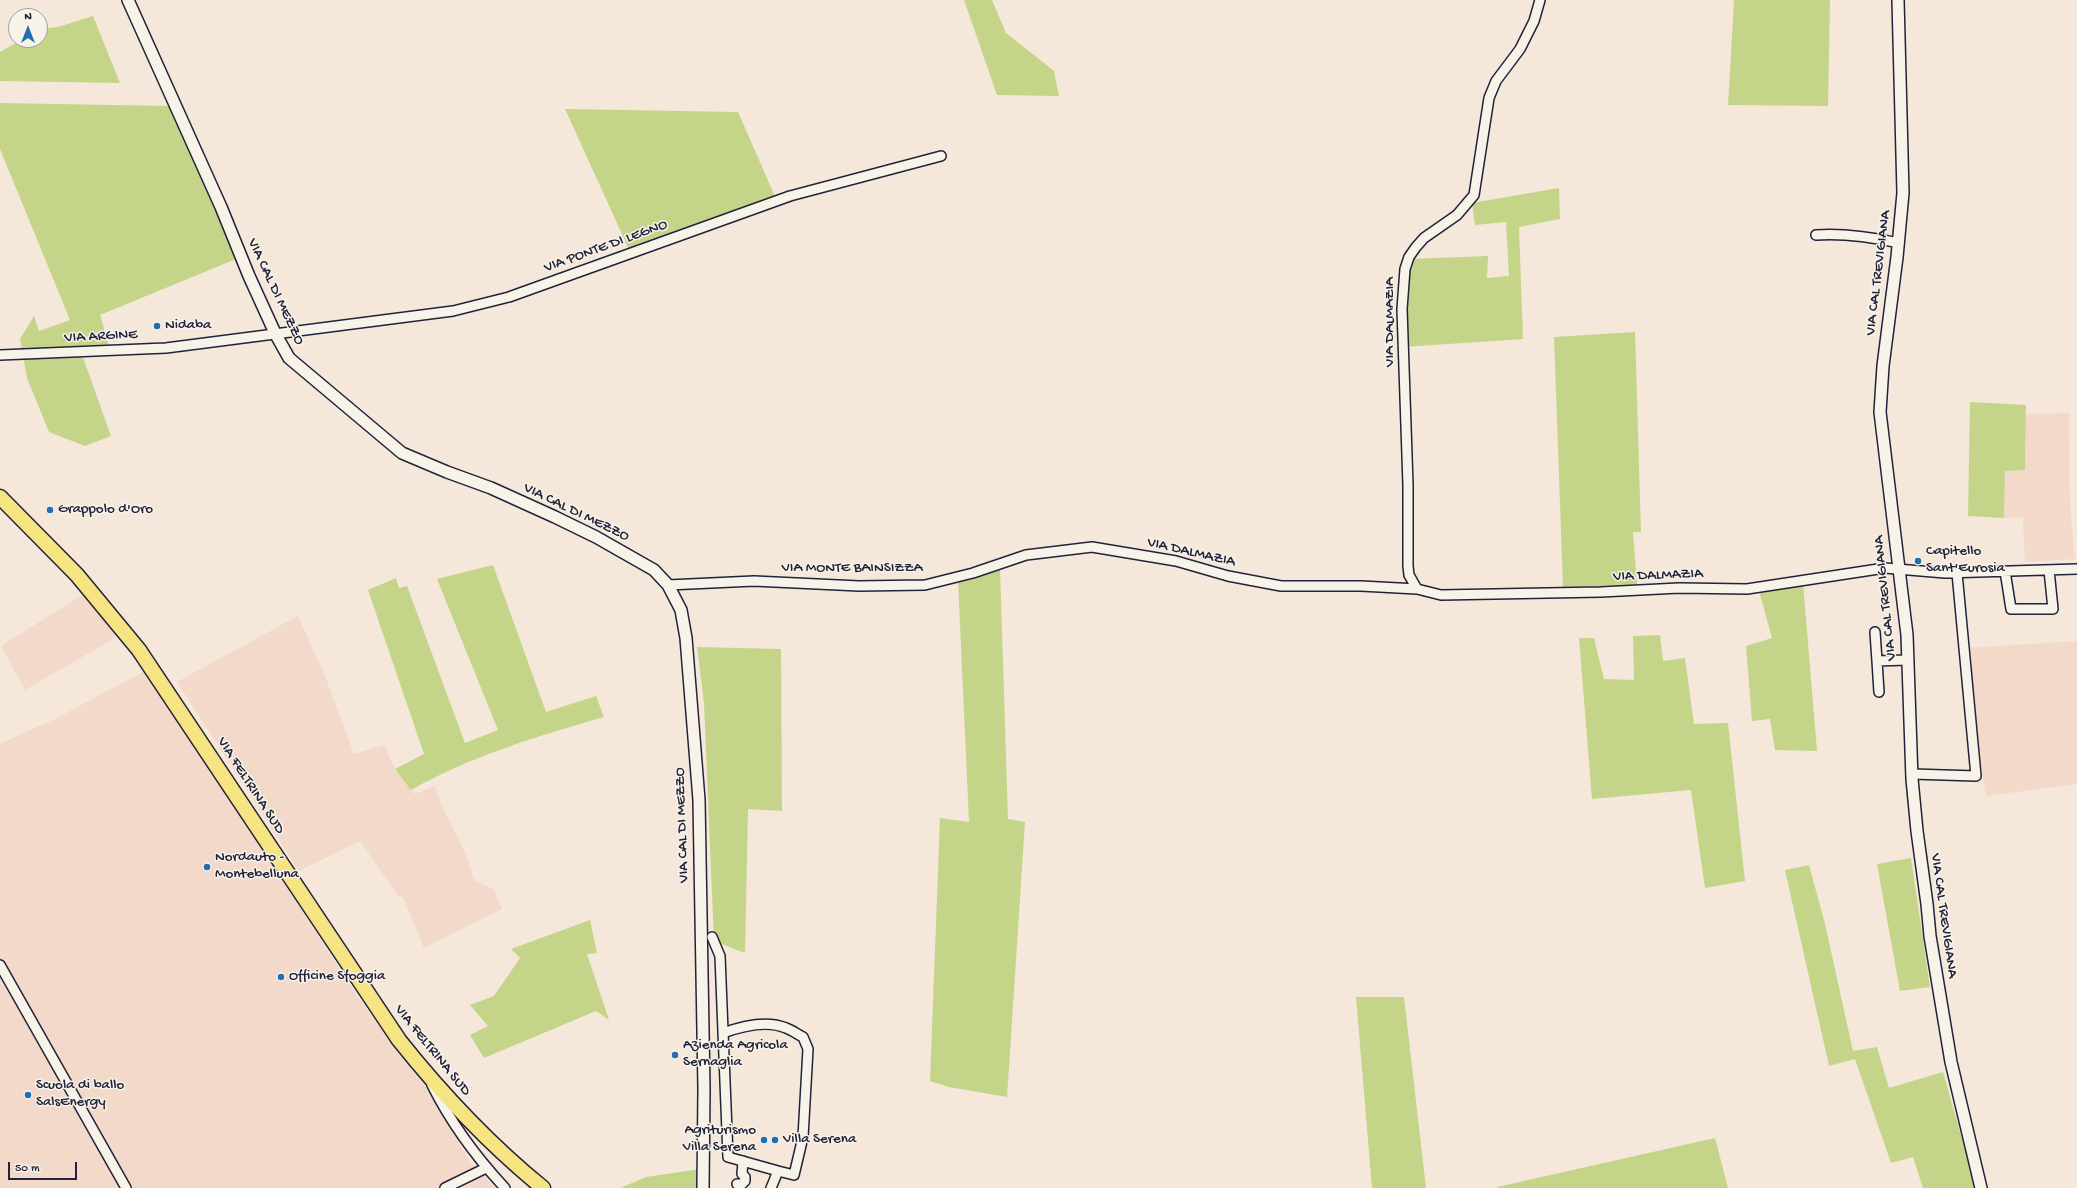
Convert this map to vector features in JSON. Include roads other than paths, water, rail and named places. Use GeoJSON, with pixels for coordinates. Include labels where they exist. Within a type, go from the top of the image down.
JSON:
{"type":"FeatureCollection","features":[{"type":"Feature","properties":{"kind":"main road","name":"VIA FELTRINA SUD"},"geometry":{"type":"LineString","coordinates":[[0,498],[39,535],[76,575],[139,650],[368,997],[399,1040],[427,1075],[474,1127],[543,1188]]}},
{"type":"Feature","properties":{"kind":"street","name":"VIA CAL DI MEZZO"},"geometry":{"type":"LineString","coordinates":[[128,0],[275,333],[289,358],[402,453],[447,472],[491,488],[556,517],[654,570],[668,585],[681,610],[686,638],[699,800],[704,1088],[703,1188]]}},
{"type":"Feature","properties":{"kind":"street","name":"VIA DALMAZIA"},"geometry":{"type":"LineString","coordinates":[[1417,589],[1409,576],[1408,566],[1408,485],[1402,309],[1405,269],[1409,257],[1424,238],[1457,215],[1474,195],[1489,98],[1496,81],[1520,49],[1534,21],[1540,0]]}},
{"type":"Feature","properties":{"kind":"street","name":"VIA CAL TREVIGIANA"},"geometry":{"type":"LineString","coordinates":[[1898,0],[1904,170],[1898,244],[1883,366],[1880,412],[1890,501],[1900,570],[1908,660],[1912,774],[1916,831],[1938,988],[1954,1075],[1981,1188]]}},
{"type":"Feature","properties":{"kind":"street","name":"VIA PONTE DI LEGNO"},"geometry":{"type":"LineString","coordinates":[[275,333],[453,311],[509,297],[790,196],[941,156]]}},
{"type":"Feature","properties":{"kind":"street"},"geometry":{"type":"LineString","coordinates":[[1816,234],[1877,238],[1898,244]]}},
{"type":"Feature","properties":{"kind":"street","name":"VIA ARGINE"},"geometry":{"type":"LineString","coordinates":[[0,355],[166,348],[275,333]]}},
{"type":"Feature","properties":{"kind":"street","name":"VIA MONTE BAINSIZZA"},"geometry":{"type":"LineString","coordinates":[[668,585],[754,581],[859,586],[925,585],[973,573],[1026,555],[1092,547],[1103,549]]}},
{"type":"Feature","properties":{"kind":"street","name":"VIA DALMAZIA"},"geometry":{"type":"LineString","coordinates":[[1103,549],[1176,561],[1228,576],[1281,586],[1361,586],[1417,589],[1441,595],[1601,592],[1679,588],[1747,589],[1885,568],[1956,573],[2077,569]]}},
{"type":"Feature","properties":{"kind":"street"},"geometry":{"type":"LineString","coordinates":[[2005,571],[2011,610],[2053,609],[2049,570]]}},
{"type":"Feature","properties":{"kind":"street"},"geometry":{"type":"LineString","coordinates":[[1912,774],[1976,776],[1956,573]]}},
{"type":"Feature","properties":{"kind":"street"},"geometry":{"type":"LineString","coordinates":[[1875,632],[1880,692]]}},
{"type":"Feature","properties":{"kind":"street"},"geometry":{"type":"LineString","coordinates":[[1877,661],[1908,660]]}},
{"type":"Feature","properties":{"kind":"street"},"geometry":{"type":"LineString","coordinates":[[712,937],[720,956],[728,1157],[794,1175],[803,1137],[808,1049],[803,1037],[785,1027],[762,1024],[739,1027],[724,1033]]}},
{"type":"Feature","properties":{"kind":"street"},"geometry":{"type":"LineString","coordinates":[[0,965],[126,1188]]}},
{"type":"Feature","properties":{"kind":"street"},"geometry":{"type":"LineString","coordinates":[[427,1075],[448,1116],[486,1168],[505,1188]]}},
{"type":"Feature","properties":{"kind":"street"},"geometry":{"type":"LineString","coordinates":[[737,1186],[734,1182],[734,1177],[739,1173],[742,1174],[743,1161]]}},
{"type":"Feature","properties":{"kind":"street"},"geometry":{"type":"LineString","coordinates":[[445,1188],[486,1168]]}},
{"type":"Feature","properties":{"kind":"street"},"geometry":{"type":"LineString","coordinates":[[771,1188],[778,1171]]}},
{"type":"Feature","properties":{"kind":"place","name":"Nidaba"},"geometry":{"type":"Point","coordinates":[157,326]}},
{"type":"Feature","properties":{"kind":"place","name":"Grappolo d'Oro"},"geometry":{"type":"Point","coordinates":[50,510]}},
{"type":"Feature","properties":{"kind":"place","name":"Capitello Sant'Eurosia"},"geometry":{"type":"Point","coordinates":[1918,561]}},
{"type":"Feature","properties":{"kind":"place","name":"Nordauto - Montebelluna"},"geometry":{"type":"Point","coordinates":[207,867]}},
{"type":"Feature","properties":{"kind":"place","name":"Officine Sfoggia"},"geometry":{"type":"Point","coordinates":[281,977]}},
{"type":"Feature","properties":{"kind":"place","name":"Azienda Agricola Sernaglia"},"geometry":{"type":"Point","coordinates":[675,1055]}},
{"type":"Feature","properties":{"kind":"place","name":"Scuola di ballo SalsEnergy"},"geometry":{"type":"Point","coordinates":[28,1095]}},
{"type":"Feature","properties":{"kind":"place","name":"Agriturismo Villa Serena"},"geometry":{"type":"Point","coordinates":[764,1140]}},
{"type":"Feature","properties":{"kind":"place","name":"Villa Serena"},"geometry":{"type":"Point","coordinates":[775,1140]}}]}
